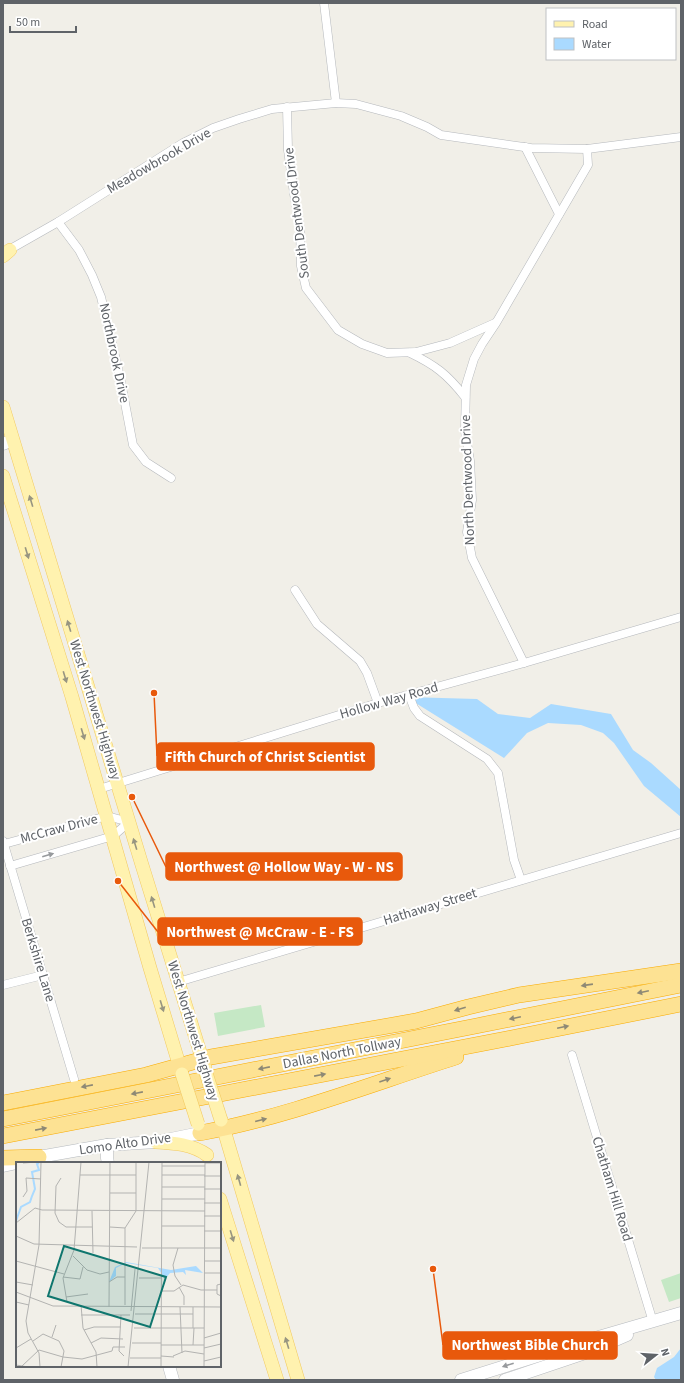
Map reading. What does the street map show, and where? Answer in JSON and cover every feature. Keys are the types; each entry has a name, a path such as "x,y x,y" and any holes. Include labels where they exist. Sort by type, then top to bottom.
{"highway":[{"path":"3,1103 146,1075 181,1070 416,1021 520,995 681,971"},
{"name":"Dallas North Tollway","path":"3,1119 681,985"},
{"name":"Dallas North Tollway","path":"3,1136 681,1004"},
{"path":"199,1128 285,1114 511,1038"},
{"path":"3,1158 39,1157"}],"main road":[{"name":"West Northwest Highway","path":"3,407 8,442 204,1064 298,1380"},
{"name":"West Northwest Highway","path":"3,476 99,789 208,1159"},
{"path":"156,1142 183,1144 201,1151 208,1159"},
{"path":"221,1202 277,1380"}],"street":[{"path":"324,3 336,103"},
{"name":"Meadowbrook Drive","path":"5,253 58,222 189,140 213,128 272,109 336,103 356,104 401,116 442,134 531,148 587,149 681,137"},
{"name":"South Dentwood Drive","path":"287,107 288,150 300,228 301,266 306,288 338,330 362,344 386,352 416,352 450,343 496,323"},
{"path":"525,147 559,214"},
{"name":"North Dentwood Drive","path":"524,663 472,558 467,532 472,500 470,461 465,431 466,385 474,359 482,344 496,323 588,165 587,149"},
{"name":"Northbrook Drive","path":"58,222 79,250 102,297 120,377 133,445 146,462 171,478"},
{"path":"409,352 443,372 466,396"},
{"path":"295,590 317,624 360,661 367,673 378,704"},
{"name":"Hollow Way Road","path":"99,789 378,704 681,617"},
{"path":"409,695 414,708 420,716 487,759 498,773 514,860 521,880"},
{"name":"McCraw Drive","path":"3,842 107,816 129,822"},
{"name":"McCraw Drive","path":"10,866 113,836 129,822"},
{"name":"Hathaway Street","path":"178,982 681,833"},
{"name":"Berkshire Lane","path":"3,842 74,1079"},
{"path":"3,985 43,975"},
{"name":"Chatham Hill Road","path":"572,1055 653,1322"},
{"name":"Lomo Alto Drive","path":"19,1162 107,1145 156,1142 199,1128"},
{"path":"107,1145 108,1162"},
{"name":"Lomo Alto Drive","path":"3,1166 16,1163"},
{"path":"461,1380 484,1377 561,1355 681,1313"},
{"path":"505,1380 561,1355"},
{"path":"169,1367 173,1380"}],"green space":[{"path":"261,1005 265,1027 218,1036 214,1013"},
{"path":"681,1273 681,1298 669,1302 661,1280"}],"water":[{"path":"406,697 477,699 498,714 530,718 551,704 611,714 633,750 651,763 681,790 681,817 644,786 614,743 603,733 581,725 548,723 527,733 504,758"},
{"path":"681,1348 681,1380 656,1380 654,1377 657,1368 674,1357"}],"place":[{"name":"Fifth Church of Christ Scientist","path":"154,693"},
{"name":"Northwest @ Hollow Way - W - NS","path":"132,797"},
{"name":"Northwest @ McCraw - E - FS","path":"118,881"},
{"name":"Northwest Bible Church","path":"433,1269"}]}
